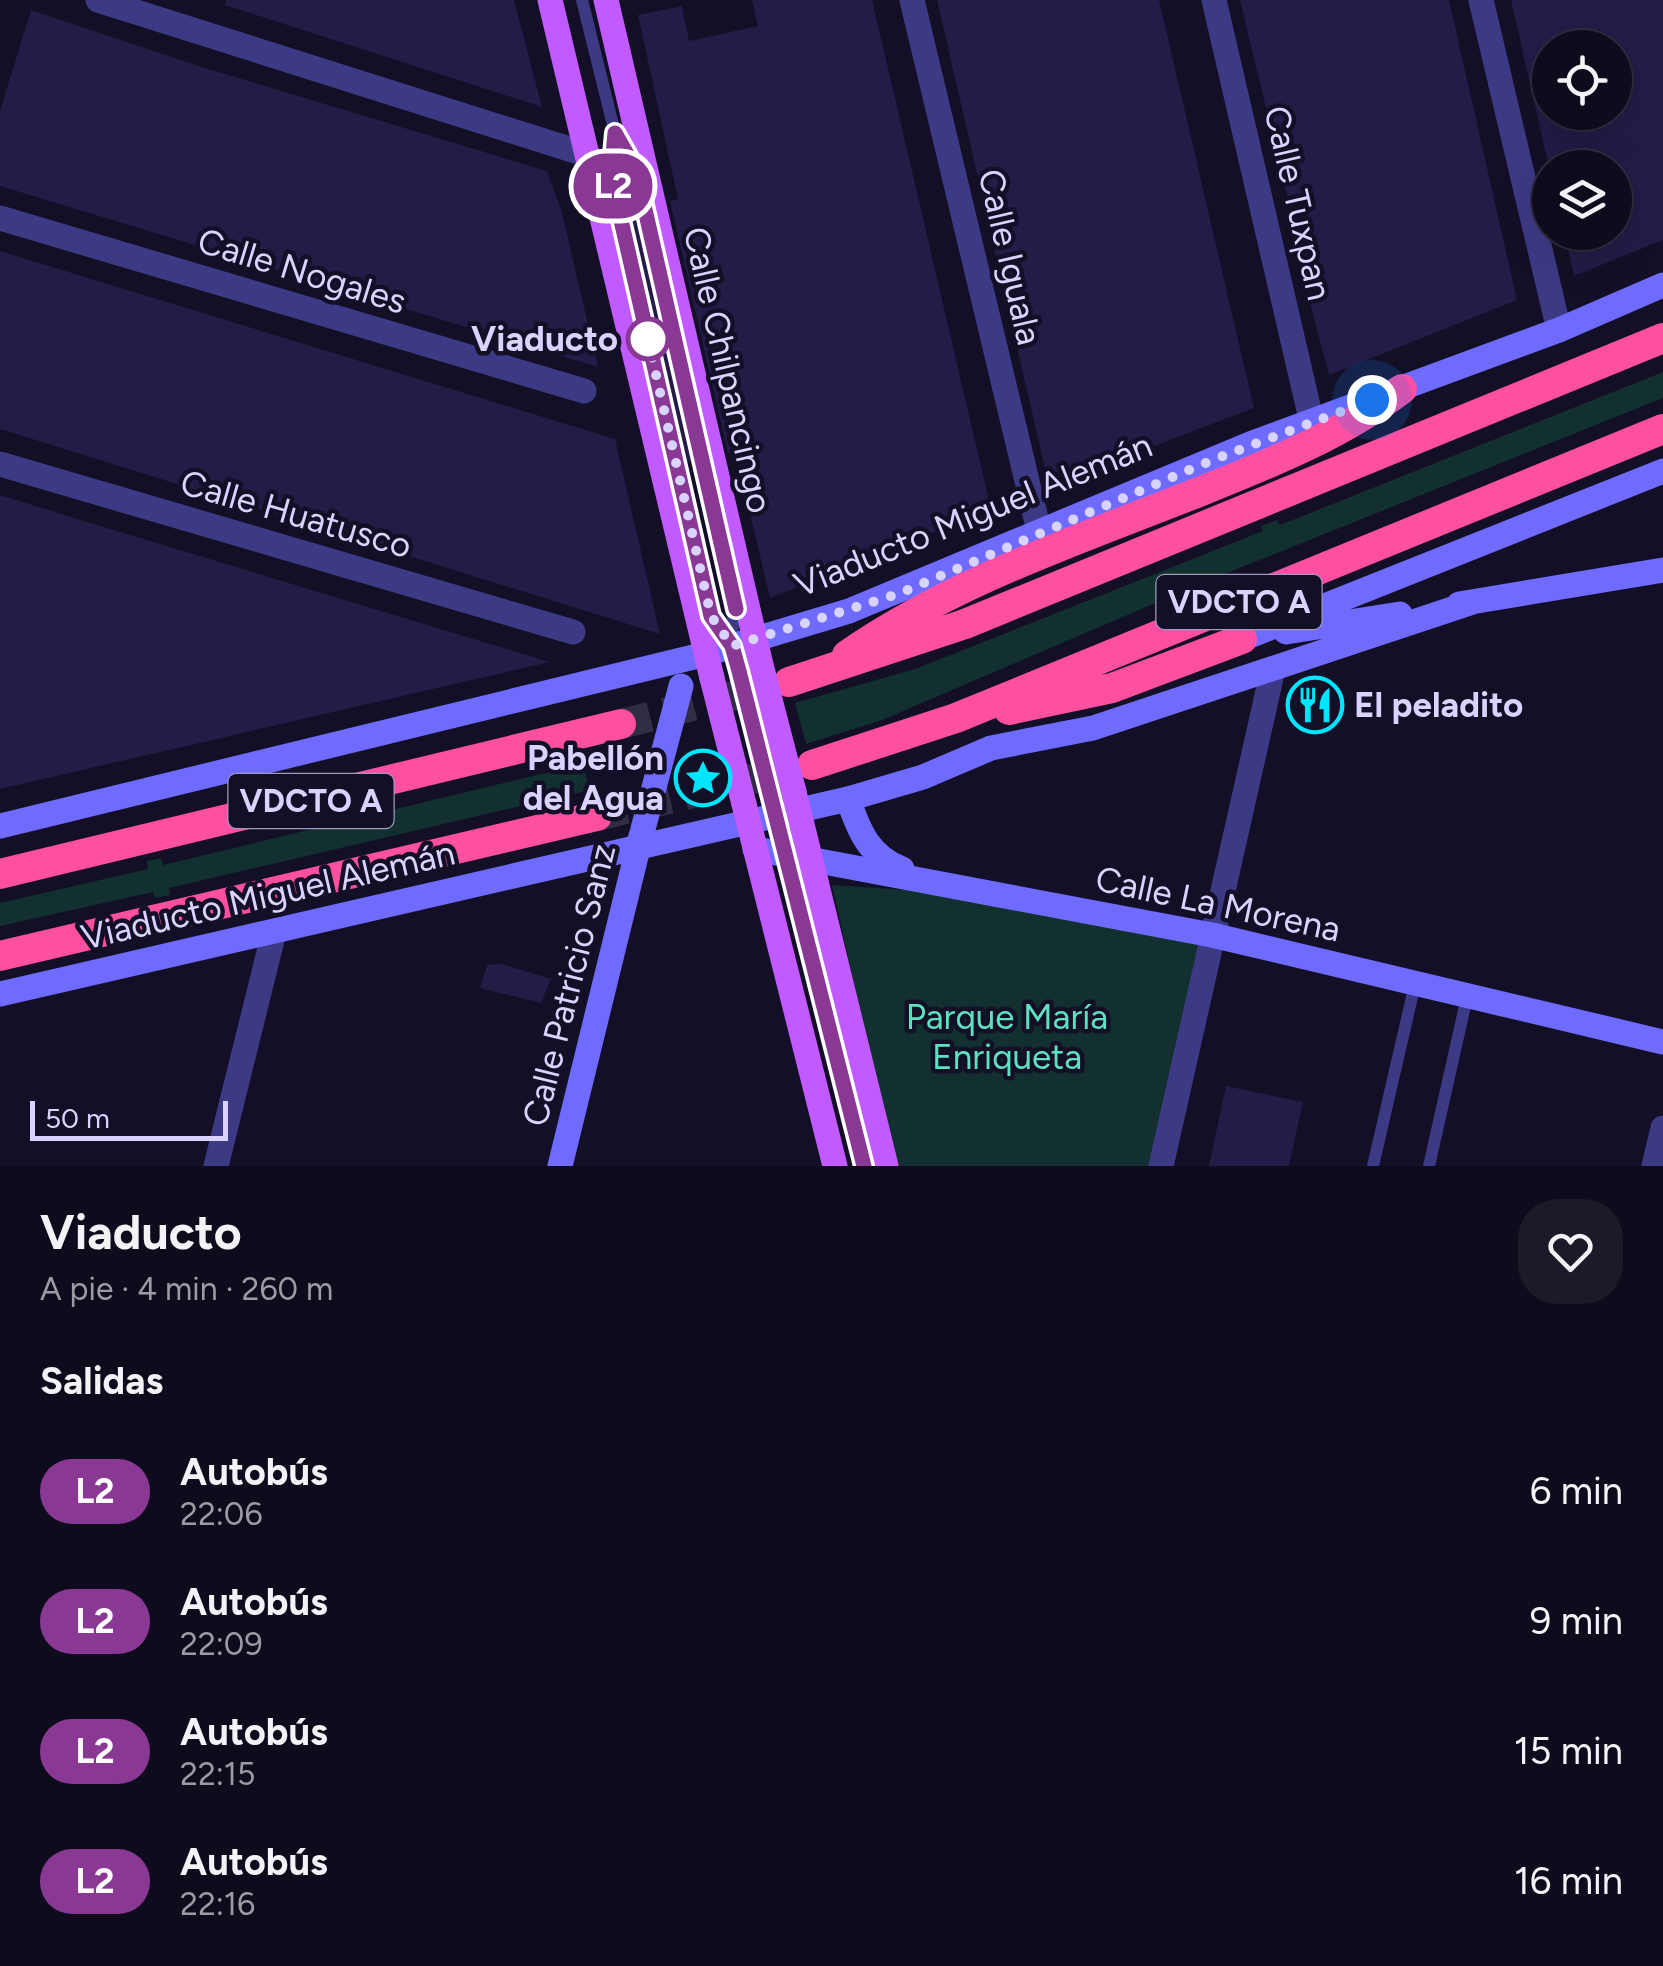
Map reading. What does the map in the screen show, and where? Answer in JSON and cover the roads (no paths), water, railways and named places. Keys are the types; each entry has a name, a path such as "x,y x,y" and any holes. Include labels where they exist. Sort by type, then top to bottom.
{"highway":[{"name":"VDCTO A","path":"790,682 964,624 1663,338"},
{"path":"820,674 892,624 980,578 1299,452 1352,424 1402,389"},
{"name":"VDCTO A","path":"812,765 956,718 1663,429"},
{"path":"956,718 1112,688 1242,638"},
{"name":"VDCTO A","path":"0,874 621,724"},
{"name":"Viaducto Miguel Alemán","path":"0,956 596,816"}],"main road":[{"path":"550,0 709,666 835,1166"},
{"name":"Calle Chilpancingo","path":"606,0 747,655 886,1166"},
{"name":"Viaducto Miguel Alemán","path":"0,826 747,655 1039,531 1559,330 1663,285"},
{"path":"1242,638 1663,471"},
{"path":"1242,638 1663,570"},
{"name":"Viaducto Miguel Alemán","path":"0,994 274,932 746,813 786,804 848,799 923,776 990,748 1094,728 1473,602"},
{"name":"Calle Patricio Sanz","path":"560,1166 681,686 709,666"},
{"path":"848,799 858,830 875,854 939,883"},
{"name":"Calle La Morena","path":"755,849 1212,934 1663,1042"}],"street":[{"path":"98,0 588,155"},
{"name":"Calle Iguala","path":"912,0 1039,531"},
{"name":"Calle Tuxpan","path":"1214,0 1312,423"},
{"path":"1481,0 1559,330"},
{"name":"Calle Nogales","path":"0,218 584,391"},
{"name":"Calle Huatusco","path":"0,464 572,632"},
{"path":"1161,1166 1273,669"},
{"path":"216,1166 274,932"},
{"path":"1654,1166 1663,1128"}],"lane":[{"path":"582,0 615,133 636,170 747,655"},
{"path":"615,133 611,176 711,616 747,655"},
{"path":"801,858 864,1166"},
{"path":"1373,1166 1415,984"},
{"path":"1429,1166 1467,997"}],"tunnel":[{"path":"621,724 777,685"},
{"path":"597,816 798,768"}],"place":[{"name":"Viaducto","path":"648,339"},
{"name":"El peladito","path":"1315,705"},
{"name":"Pabellón del Agua","path":"703,778"}],"park label":[{"name":"Parque María Enriqueta","path":"1007,1037"}]}
